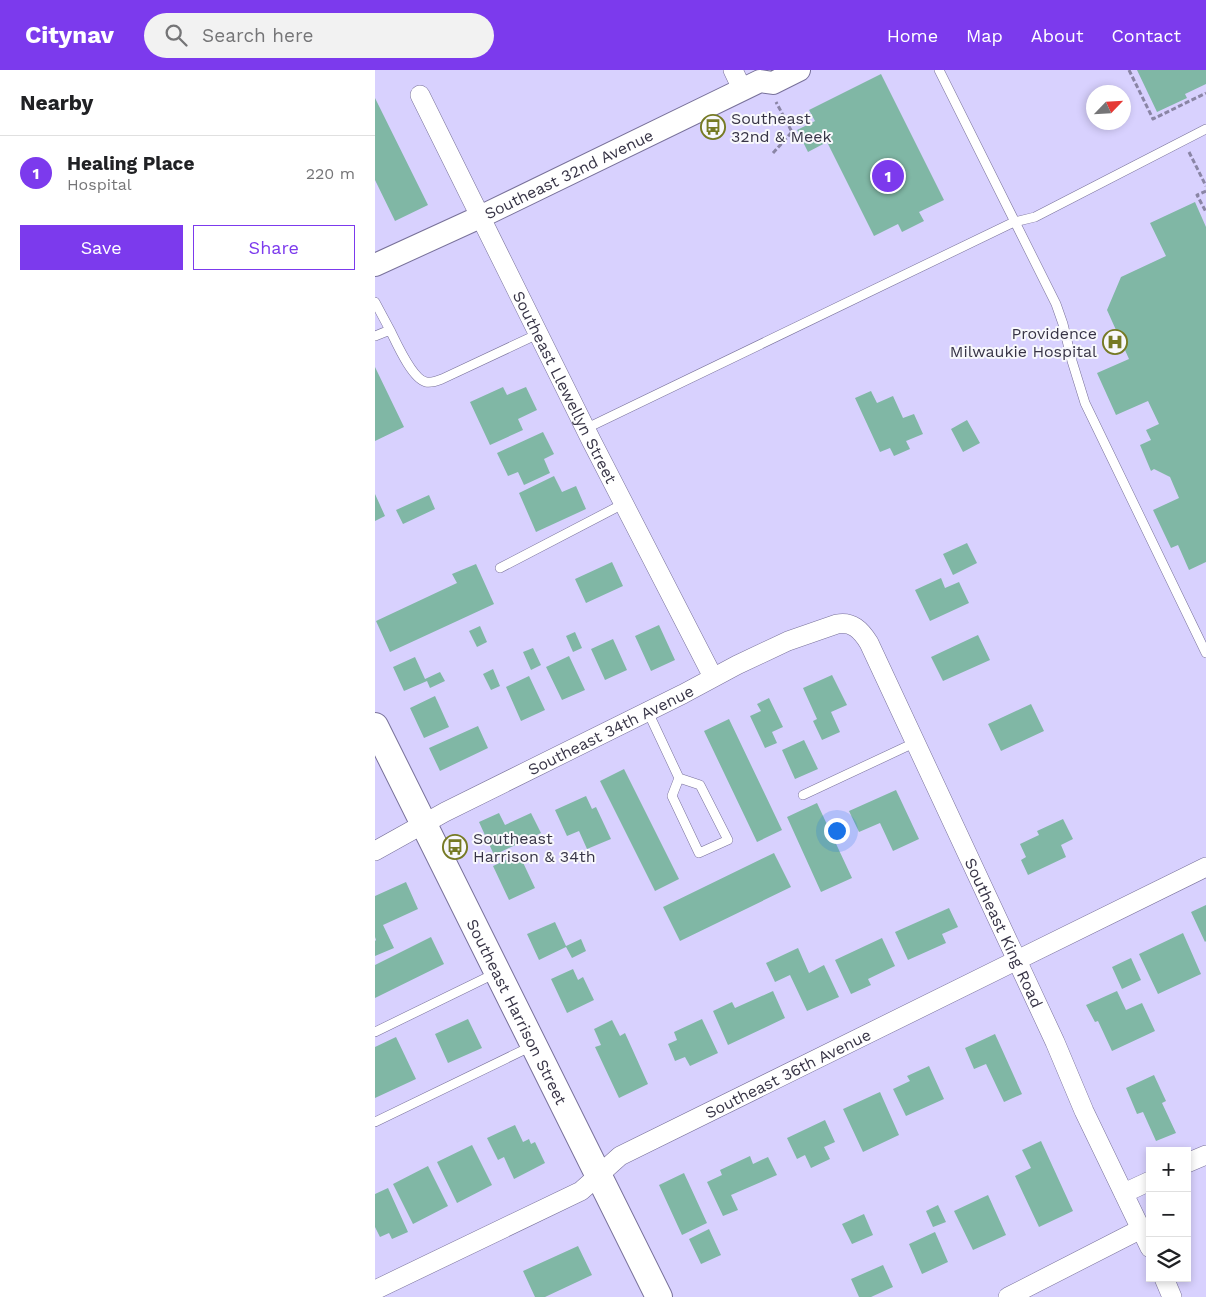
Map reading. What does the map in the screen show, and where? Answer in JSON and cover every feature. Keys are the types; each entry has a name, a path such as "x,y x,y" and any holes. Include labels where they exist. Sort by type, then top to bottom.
{"main road":[{"name":"Southeast Harrison Street","path":"375,726 659,1297"}],"street":[{"name":"Southeast 32nd Avenue","path":"375,265 480,217 750,77 773,83 799,70"},
{"name":"Southeast Llewellyn Street","path":"420,95 585,429 713,677"},
{"name":"Southeast 34th Avenue","path":"375,851 445,812 788,641 837,624 850,624"},
{"name":"Southeast King Road","path":"850,624 863,634 869,643 1055,1042 1084,1111 1146,1240"},
{"name":"Southeast 36th Avenue","path":"375,1290 581,1191 620,1156 1206,867"},
{"path":"1191,1162 1206,1155"},
{"path":"1124,1193 1146,1183"},
{"path":"1008,1297 1141,1229"},
{"path":"1166,1282 1172,1297"}],"lane":[{"path":"939,70 1056,304 1085,403 1206,653"},
{"path":"585,429 1014,222 1035,217 1206,129"},
{"path":"375,302 414,373 424,382 430,383 442,379 538,334"},
{"path":"375,336 389,330"},
{"path":"500,568 623,504"},
{"path":"648,712 679,778 700,785 728,840 699,853 672,796 679,778"},
{"path":"803,794 914,742"},
{"path":"375,1032 498,972"},
{"path":"375,1122 534,1045"}],"path":[{"path":"1129,70 1153,119 1206,93"},
{"path":"773,153 792,132 776,102"},
{"path":"1197,167 1206,186"},
{"path":"1206,191 1197,195 1206,212"}],"building":[{"path":"1137,70 1206,70 1206,84 1185,94 1187,98 1157,112"},
{"path":"881,74 944,200 919,212 924,221 902,232 898,224 874,236 827,142 808,152 797,130 815,121 809,110"},
{"path":"375,98 428,205 395,221 375,180"},
{"path":"1195,202 1206,227 1206,562 1189,570 1178,545 1171,548 1153,510 1179,498 1170,477 1154,469 1151,471 1140,445 1151,440 1146,430 1159,424 1148,401 1116,415 1097,373 1129,359 1107,310 1121,277 1166,256 1150,223"},
{"path":"375,367 404,427 375,441"},
{"path":"503,387 507,395 526,387 537,410 518,419 523,430 490,445 470,402"},
{"path":"871,391 877,403 893,396 903,418 914,414 923,434 906,441 910,449 894,456 890,448 880,452 855,398"},
{"path":"967,420 980,443 963,452 951,429"},
{"path":"543,432 554,454 544,459 550,473 524,485 518,472 508,476 497,453"},
{"path":"554,476 562,492 576,486 586,509 536,532 519,493"},
{"path":"375,494 385,516 375,521"},
{"path":"429,495 435,509 403,524 396,510"},
{"path":"967,543 977,563 953,575 943,554"},
{"path":"612,562 623,586 586,603 575,579"},
{"path":"476,564 494,604 390,652 376,621 457,583 452,574"},
{"path":"941,578 945,588 959,582 969,603 930,621 915,590"},
{"path":"659,625 675,660 651,671 635,636"},
{"path":"480,626 487,642 477,647 469,631"},
{"path":"575,632 582,648 573,652 566,636"},
{"path":"978,635 990,660 943,681 931,657"},
{"path":"613,639 627,670 605,680 591,649"},
{"path":"533,648 541,665 531,670 523,652"},
{"path":"569,656 585,690 562,700 546,667"},
{"path":"415,657 425,679 440,672 445,681 430,688 427,681 404,691 393,667"},
{"path":"493,669 500,686 491,690 483,674"},
{"path":"832,675 847,705 831,712 840,732 822,740 813,721 817,719 803,688"},
{"path":"529,676 545,710 521,721 506,687"},
{"path":"435,696 449,727 424,738 410,708"},
{"path":"769,698 783,727 772,732 777,743 765,748 750,716 761,711 757,704"},
{"path":"1031,704 1044,731 1001,751 988,724"},
{"path":"729,719 782,830 757,842 704,731"},
{"path":"478,726 488,748 440,771 429,748"},
{"path":"804,740 818,769 795,779 782,750"},
{"path":"624,769 679,879 655,891 600,781"},
{"path":"896,790 919,839 893,851 880,823 859,832 849,811"},
{"path":"586,796 592,809 596,807 611,839 587,849 579,831 567,836 555,810"},
{"path":"817,803 852,878 821,892 787,817"},
{"path":"499,813 505,825 531,813 541,833 494,855 479,822"},
{"path":"1063,819 1073,839 1061,845 1066,857 1028,875 1021,860 1026,857 1020,844 1039,835 1037,831"},
{"path":"774,853 791,887 680,941 663,907"},
{"path":"519,854 535,888 509,900 493,866"},
{"path":"406,882 418,909 383,925 394,948 375,956 375,896"},
{"path":"1206,905 1206,941 1205,942 1191,912"},
{"path":"949,908 958,927 942,934 946,943 908,960 895,932"},
{"path":"555,922 566,946 581,939 586,951 572,958 566,947 539,960 527,934"},
{"path":"1183,933 1201,974 1158,994 1139,954"},
{"path":"431,937 444,964 375,998 375,965"},
{"path":"882,938 895,966 868,979 871,985 851,994 835,960"},
{"path":"798,948 809,973 824,965 839,997 807,1011 790,975 775,982 766,963"},
{"path":"1131,958 1141,980 1122,989 1112,967"},
{"path":"573,969 578,980 583,977 594,1000 567,1013 551,979"},
{"path":"773,991 785,1018 728,1045 713,1011 732,1002 735,1008"},
{"path":"1117,991 1126,1010 1142,1003 1155,1031 1112,1051 1098,1021 1095,1022 1086,1005"},
{"path":"468,1019 482,1048 448,1063 435,1034"},
{"path":"702,1019 718,1053 690,1066 685,1057 675,1061 668,1044 677,1040 674,1032"},
{"path":"612,1020 620,1036 625,1033 648,1084 619,1098 595,1047 601,1045 594,1029"},
{"path":"995,1034 1022,1094 1004,1102 986,1064 974,1069 965,1048"},
{"path":"396,1037 416,1079 375,1098 375,1047"},
{"path":"929,1066 944,1099 906,1116 893,1089 910,1081 907,1076"},
{"path":"1154,1075 1166,1101 1162,1103 1176,1133 1156,1141 1143,1112 1137,1114 1126,1088"},
{"path":"880,1092 899,1135 863,1152 843,1109"},
{"path":"825,1120 835,1142 824,1147 830,1159 811,1168 805,1155 797,1159 787,1138"},
{"path":"515,1125 523,1142 529,1139 531,1144 535,1142 545,1163 514,1179 504,1157 498,1160 487,1138"},
{"path":"1041,1141 1073,1211 1039,1227 1015,1176 1031,1168 1022,1150"},
{"path":"472,1145 492,1185 457,1203 437,1162"},
{"path":"750,1156 753,1164 768,1157 777,1175 731,1195 738,1210 723,1216 707,1182 722,1175 720,1170"},
{"path":"428,1166 448,1206 413,1224 393,1184"},
{"path":"684,1173 707,1223 682,1235 659,1185"},
{"path":"388,1188 408,1232 392,1239 389,1233 380,1237 375,1227 375,1194"},
{"path":"988,1195 1006,1235 973,1250 954,1211"},
{"path":"938,1205 946,1222 933,1227 926,1211"},
{"path":"864,1214 873,1235 852,1244 842,1224"},
{"path":"709,1229 721,1255 701,1264 689,1239"},
{"path":"935,1232 948,1262 922,1274 909,1244"},
{"path":"578,1246 592,1275 545,1297 535,1297 523,1271"},
{"path":"883,1265 893,1287 871,1297 859,1297 851,1279"}],"place":[{"name":"Southeast 32nd & Meek","path":"713,127"},
{"name":"Healing Place","path":"888,176"},
{"name":"Providence Milwaukie Hospital","path":"1115,342"},
{"name":"Southeast Harrison & 34th","path":"455,847"}]}
